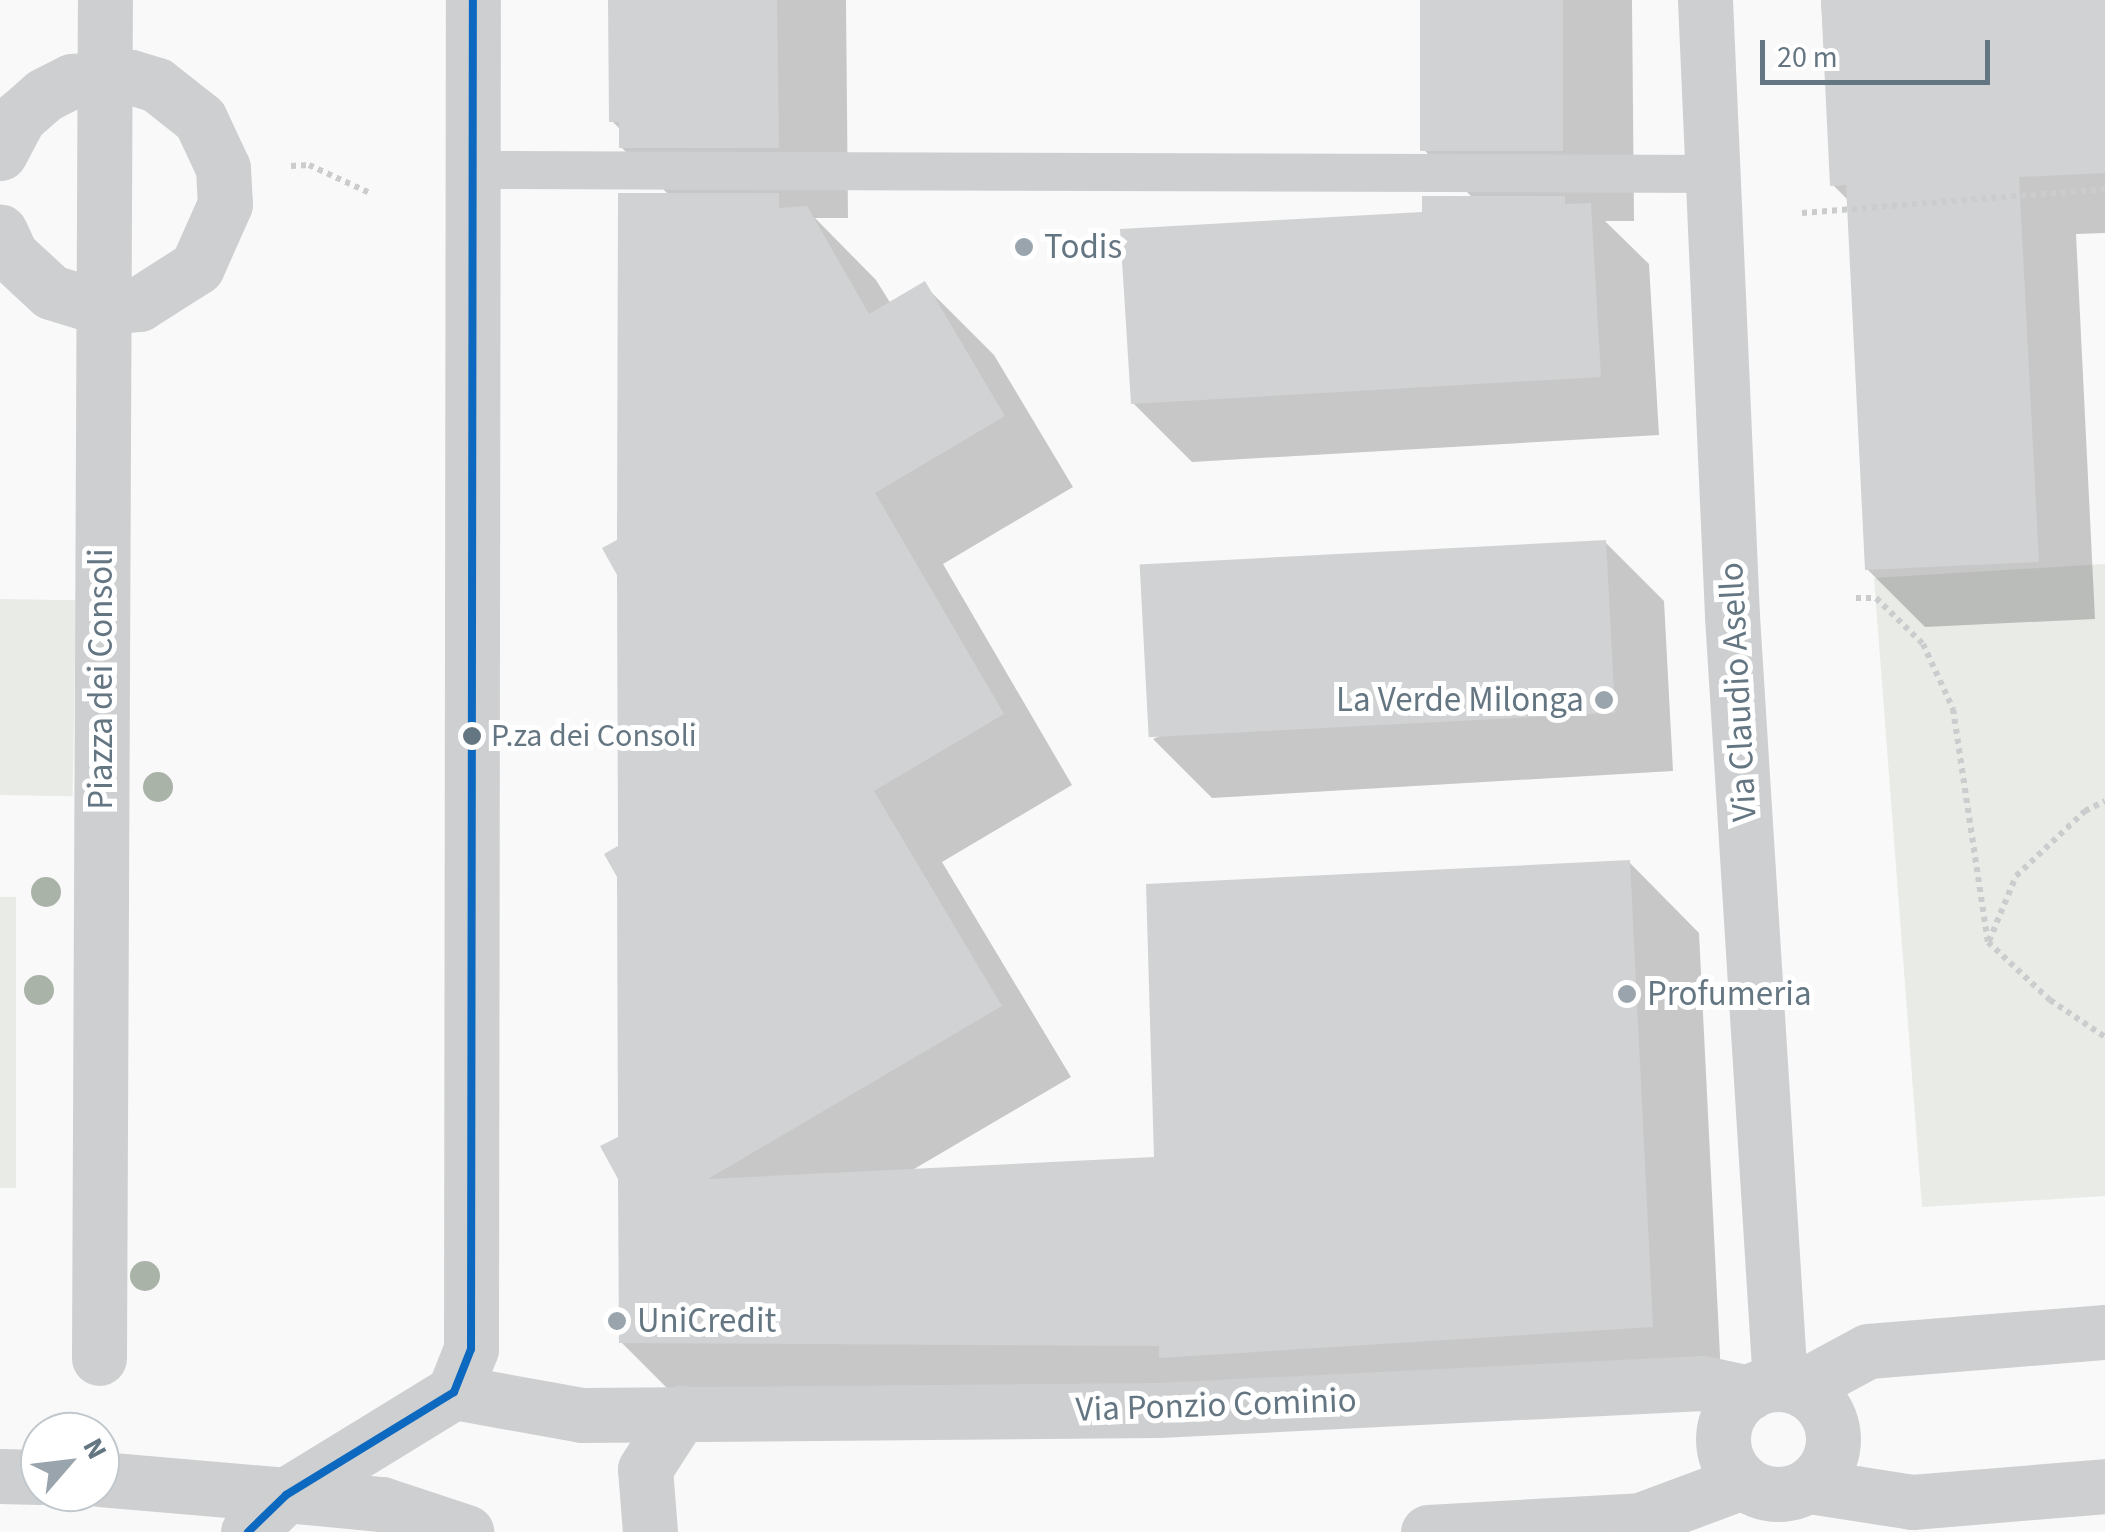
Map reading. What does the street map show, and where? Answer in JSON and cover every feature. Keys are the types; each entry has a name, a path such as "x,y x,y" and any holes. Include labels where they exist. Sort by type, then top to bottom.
{"street":[{"name":"Piazza dei Consoli","path":"99,1358 105,0"},
{"path":"267,1514 454,1392 471,1349 473,0"},
{"name":"Via Claudio Asello","path":"1705,0 1732,616 1777,1387"},
{"path":"0,152 19,117 44,95 104,76 158,85 200,119 223,168 224,204 215,238 184,278 139,304 103,308 51,292 11,255 0,232"},
{"path":"1780,1499 1725,1450 1724,1427 1777,1387 1868,1352 2105,1332"},
{"name":"Via Ponzio Cominio","path":"454,1392 582,1415 1159,1410 1702,1383 1777,1387"},
{"path":"1777,1387 1818,1400 1833,1436 1829,1464 1780,1499"},
{"path":"650,1532 645,1469 681,1413"},
{"path":"120,1483 267,1514 382,1504 466,1532"},
{"path":"1428,1532 1640,1520 1780,1499 1912,1502 2105,1486"}],"lane":[{"path":"474,170 1715,174"}],"path":[{"path":"1802,213 2105,189"},
{"path":"1856,598 1876,598 1923,644 1953,709 1988,942 2050,1000 2105,1038"},
{"path":"1988,942 2016,876 2085,811 2105,802"}],"shaded area":[{"path":"2105,564 2105,1196 1922,1207 1874,578"},
{"path":"0,599 76,600 73,796 0,795"},
{"path":"0,897 16,897 16,1188 0,1188"}],"building":[{"path":"608,0 777,0 779,148 619,148 619,122 609,122"},
{"path":"1420,0 1563,0 1563,151 1420,151"},
{"path":"1821,0 2105,0 2105,173 2019,177 2039,562 1865,570 1846,185 1830,186"},
{"path":"618,193 779,193 779,208 807,206 869,314 925,281 1005,416 875,493 1004,714 874,791 1002,1006 708,1179 1154,1157 1146,884 1630,860 1653,1327 1159,1358 1159,1346 619,1343 618,1179 600,1146 618,1137 617,877 604,854 618,846 617,575 602,548 617,540"},
{"path":"1422,196 1565,196 1565,204 1591,203 1601,377 1131,404 1120,229 1422,212"},
{"path":"1606,540 1615,713 1149,737 1140,564"}],"transit line":[{"path":"248,1532 286,1495 454,1392 471,1349 473,0"}],"place":[{"name":"Todis","path":"1024,247"},
{"name":"La Verde Milonga","path":"1604,700"},
{"name":"P.za dei Consoli","path":"472,736"},
{"name":"Profumeria","path":"1627,994"},
{"name":"UniCredit","path":"617,1321"}]}
